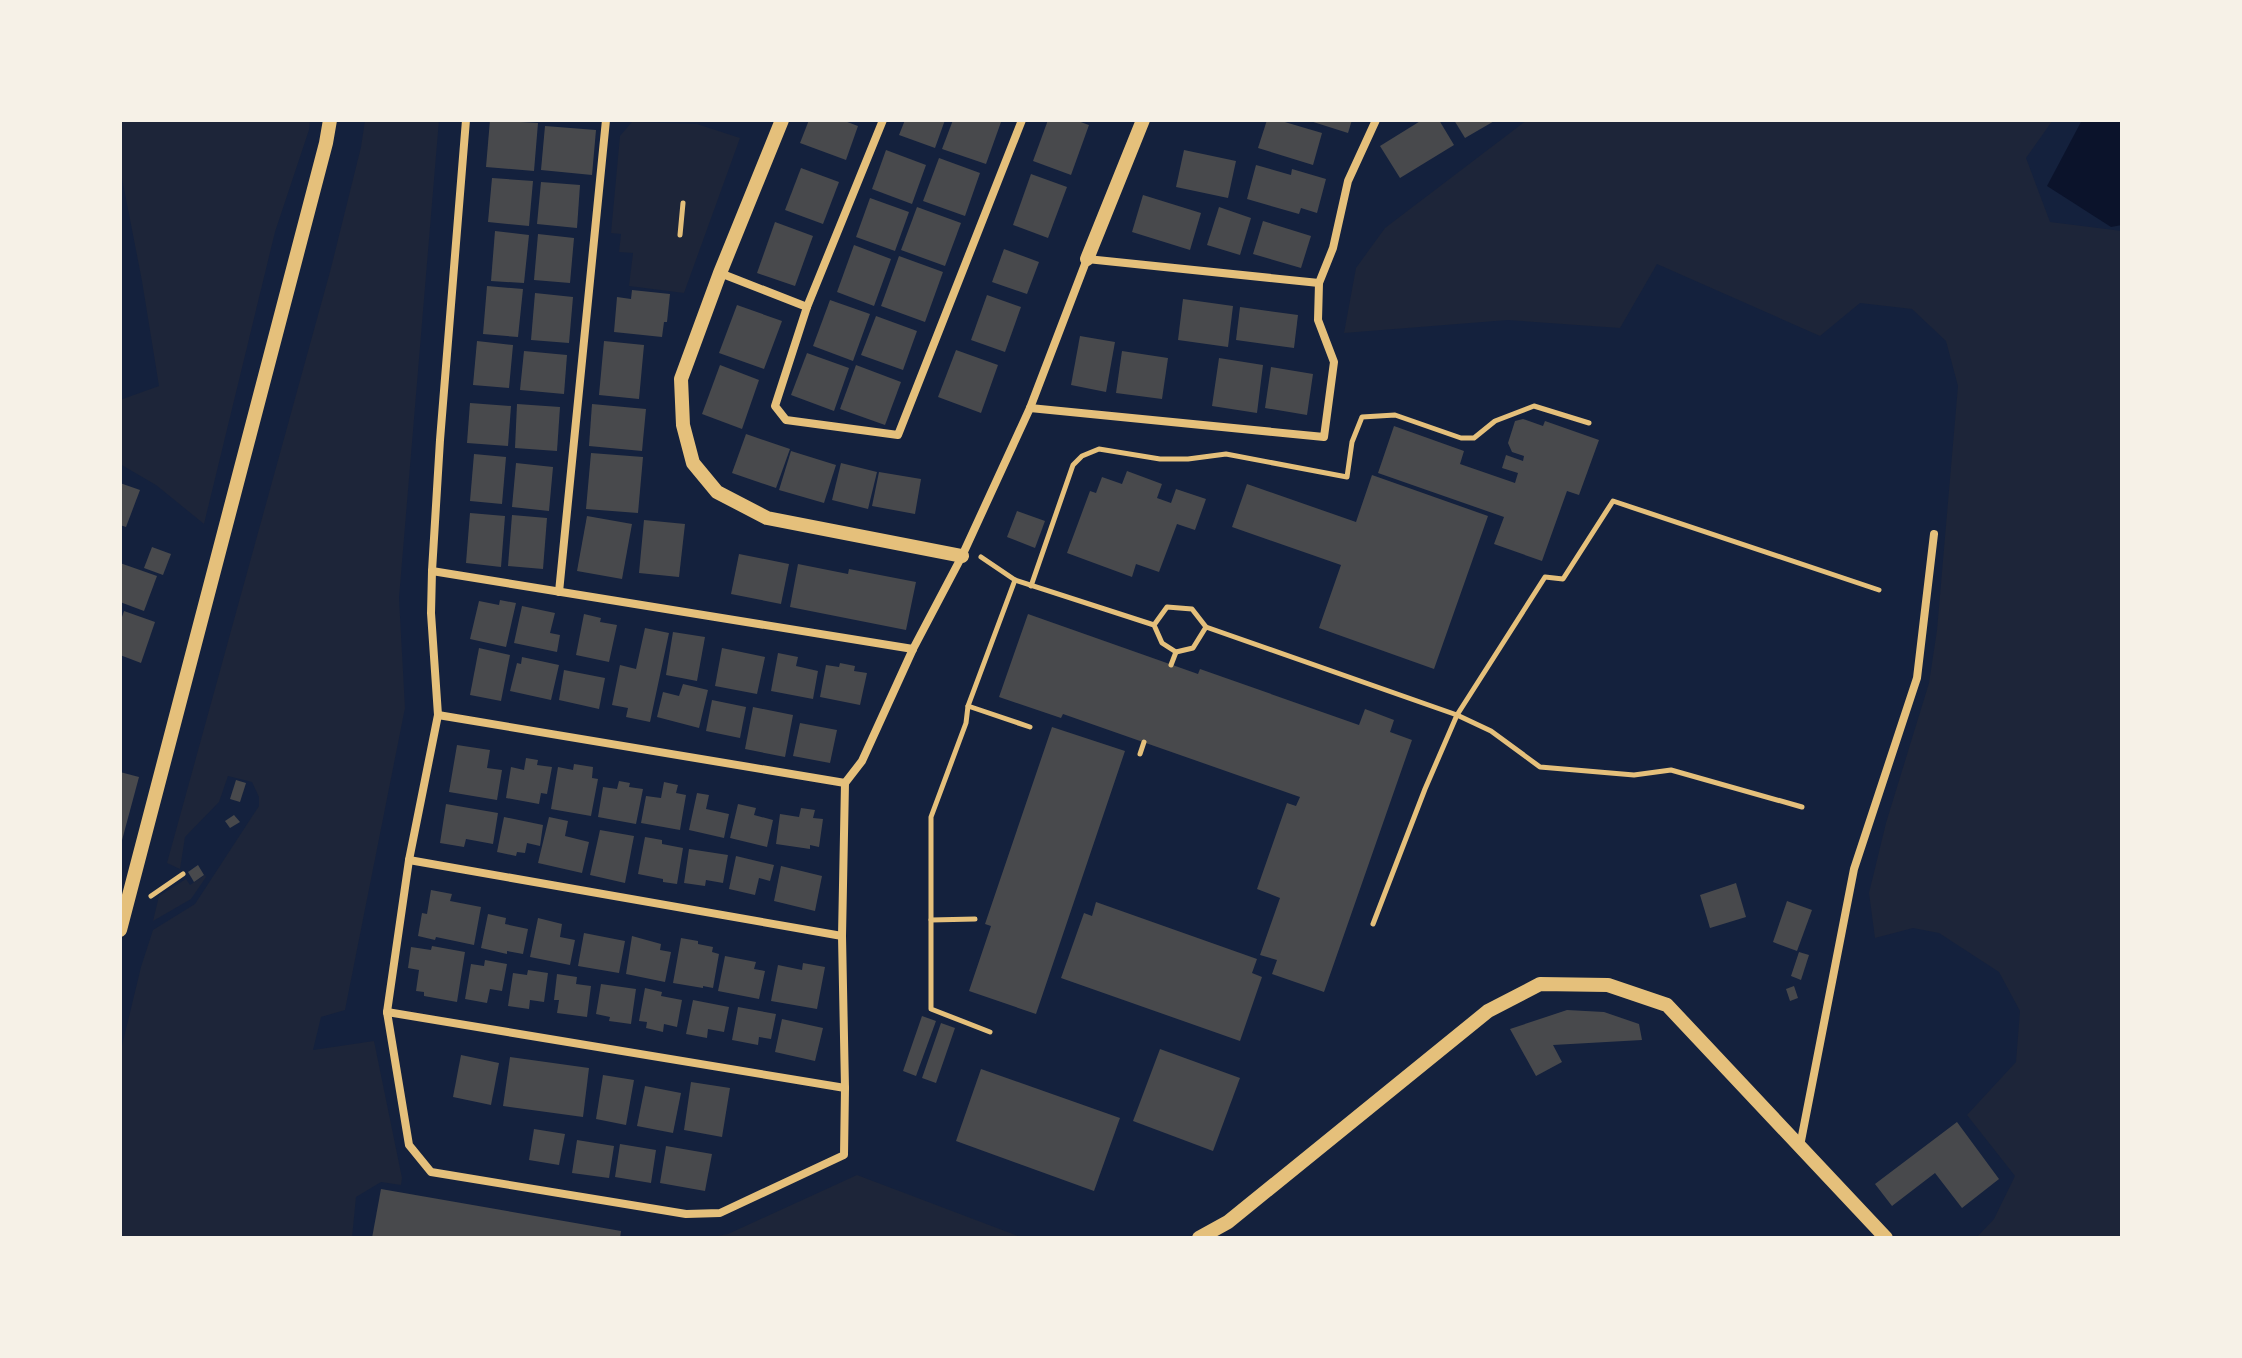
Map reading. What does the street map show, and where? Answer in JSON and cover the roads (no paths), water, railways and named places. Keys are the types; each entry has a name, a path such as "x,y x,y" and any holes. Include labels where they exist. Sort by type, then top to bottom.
{"street":[{"path":"120,930 330,120"},
{"path":"466,120 432,571 431,613 438,715 409,860 387,1012 409,1145 431,1172 686,1214 720,1213 844,1155 842,936 845,783 862,761 1030,408 1143,120"},
{"path":"559,592 606,120"},
{"path":"782,120 681,379 683,425 693,463 717,492 767,518 962,556"},
{"path":"883,120 807,307 775,406 786,420 898,435 1022,120"},
{"path":"1030,408 1324,437 1334,362 1318,320 1319,283 1333,248 1348,181 1376,120"},
{"path":"1087,259 1319,283"},
{"path":"720,273 807,307"},
{"path":"1800,1146 1854,869 1917,678 1934,534"},
{"path":"432,571 913,649"},
{"path":"438,715 845,783"},
{"path":"409,860 842,936"},
{"path":"1199,1238 1228,1222 1488,1011 1540,984 1608,985 1667,1005 1886,1238"},
{"path":"387,1012 845,1088"}]}
